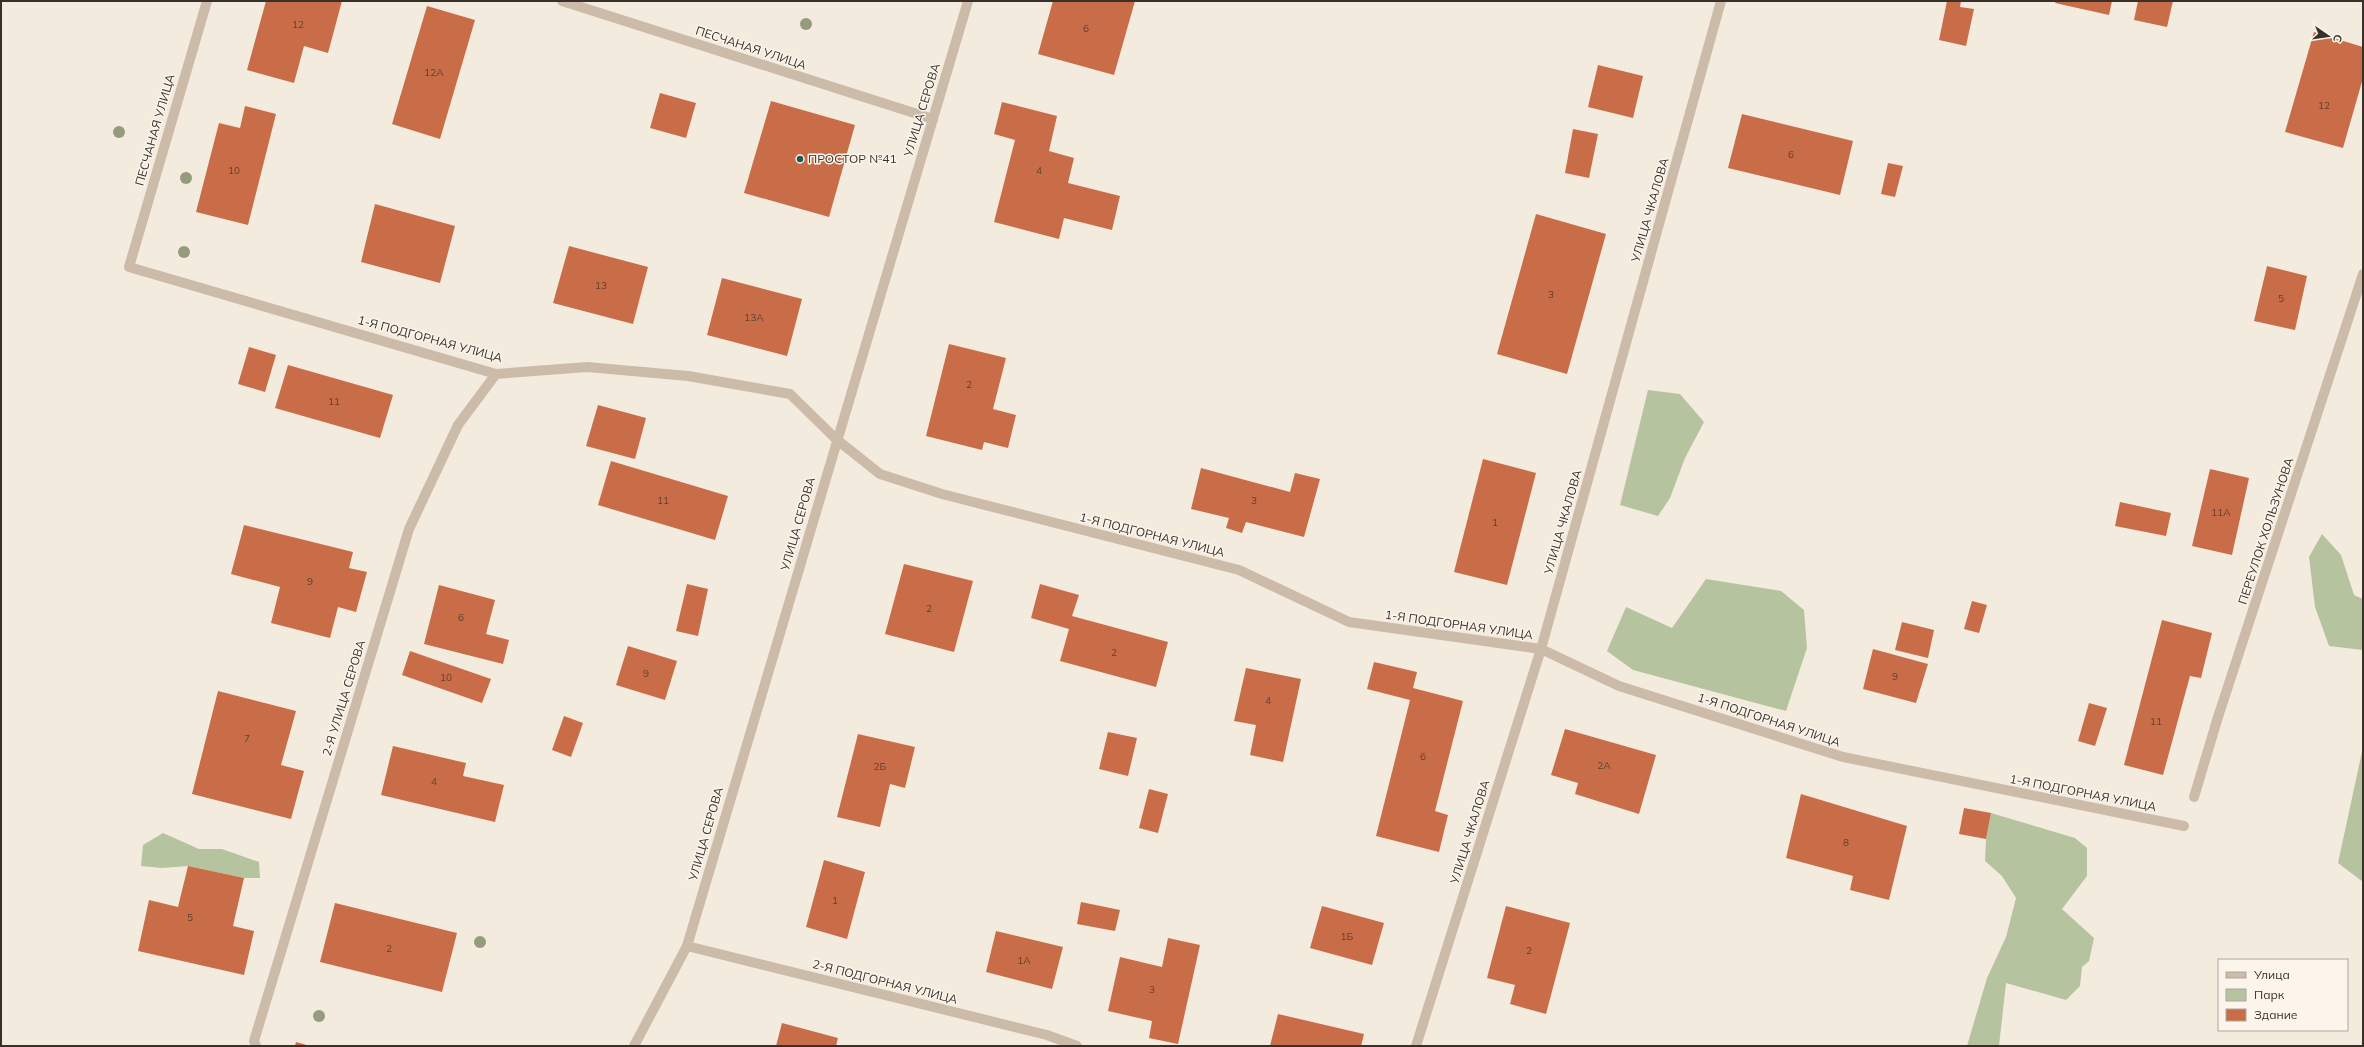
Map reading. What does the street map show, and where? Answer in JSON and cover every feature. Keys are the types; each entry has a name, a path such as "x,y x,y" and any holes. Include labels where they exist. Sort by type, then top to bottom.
{"street":[{"name":"ПЕСЧАНАЯ УЛИЦА","path":"129,267 207,1"},
{"name":"ПЕСЧАНАЯ УЛИЦА","path":"562,1 933,119"},
{"name":"УЛИЦА СЕРОВА","path":"634,1046 687,946 836,439 968,1"},
{"name":"УЛИЦА ЧКАЛОВА","path":"1416,1046 1541,649 1721,1"},
{"name":"1-Я ПОДГОРНАЯ УЛИЦА","path":"129,267 496,374 587,367 688,376 790,394 836,439 880,474 942,494 1239,570 1348,622 1541,649 1619,686 1843,757 2184,826"},
{"name":"ПЕРЕУЛОК ХОЛЬЗУНОВА","path":"2194,797 2218,717 2363,274"},
{"name":"2-Я УЛИЦА СЕРОВА","path":"256,1046 254,1041 256,1033 410,529 458,425 496,374"},
{"name":"2-Я ПОДГОРНАЯ УЛИЦА","path":"687,946 1047,1036 1077,1046"}],"green space":[{"path":"1648,390 1680,394 1704,422 1685,458 1670,498 1658,516 1620,505"},
{"path":"2322,534 2341,555 2354,595 2363,599 2363,650 2329,646 2315,607 2309,557"},
{"path":"1706,579 1781,591 1804,610 1807,648 1786,711 1633,670 1607,651 1626,607 1672,628"},
{"path":"2363,747 2363,882 2338,863"},
{"path":"1991,813 2075,838 2087,848 2087,876 2062,909 2094,938 2089,961 2082,967 2080,986 2066,1000 2006,983 1999,1046 1967,1046 1987,978 2006,937 2016,898 2002,876 1985,861 1986,839"},
{"path":"163,833 199,849 222,849 259,862 260,878 244,878 188,866 162,868 141,866 143,845"}],"building":[{"path":"266,1 342,1 328,53 304,46 294,83 247,70"},
{"path":"1053,1 1135,1 1114,75 1038,54"},
{"path":"1947,1 1961,1 1960,7 1974,9 1966,46 1939,40"},
{"path":"2056,1 2112,1 2109,15 2055,3"},
{"path":"2138,1 2173,1 2167,27 2134,20"},
{"path":"427,6 475,20 440,139 392,124"},
{"path":"2314,32 2363,47 2363,78 2343,148 2285,132"},
{"path":"1598,65 1643,76 1633,118 1588,107"},
{"path":"660,93 696,103 686,138 650,128"},
{"name":"ПРОСТОР №41","path":"771,101 855,125 829,217 744,193"},
{"path":"1002,102 1057,116 1049,151 1074,158 1068,183 1120,196 1112,230 1064,218 1059,239 994,222 1015,140 994,134"},
{"path":"245,106 276,114 248,225 196,212 219,123 240,128"},
{"path":"1742,114 1853,141 1840,195 1728,168"},
{"path":"1573,129 1598,134 1589,178 1565,173"},
{"path":"1888,163 1903,166 1895,197 1881,194"},
{"path":"375,204 455,226 440,283 361,262"},
{"path":"1536,214 1606,234 1567,374 1497,354"},
{"path":"569,246 648,267 633,324 553,303"},
{"path":"2267,266 2307,276 2295,330 2254,321"},
{"path":"722,278 802,299 787,356 707,335"},
{"path":"949,344 1006,358 993,409 1016,415 1008,448 984,442 982,450 926,436"},
{"path":"249,347 276,355 265,392 238,384"},
{"path":"288,365 393,395 380,438 275,408"},
{"path":"598,405 646,418 635,459 586,446"},
{"path":"1483,459 1536,473 1507,585 1454,572"},
{"path":"611,461 728,496 715,540 598,505"},
{"path":"1201,468 1290,492 1295,473 1320,479 1304,537 1246,522 1242,533 1226,528 1229,518 1191,509"},
{"path":"2210,469 2249,478 2232,555 2192,546"},
{"path":"2120,502 2171,513 2166,536 2115,526"},
{"path":"244,525 353,552 349,568 367,572 356,612 338,607 330,638 271,623 280,587 231,574"},
{"path":"904,564 973,581 954,652 885,634"},
{"path":"687,584 708,589 698,636 676,631"},
{"path":"1040,584 1079,595 1072,616 1168,642 1156,687 1060,661 1069,629 1031,618"},
{"path":"439,585 495,600 486,634 509,640 503,664 424,644"},
{"path":"1972,601 1987,605 1979,633 1964,629"},
{"path":"2162,620 2212,633 2201,678 2190,676 2163,775 2124,765"},
{"path":"1902,622 1934,630 1928,658 1895,650"},
{"path":"628,646 677,661 665,700 616,685"},
{"path":"1873,649 1928,664 1916,703 1863,689"},
{"path":"410,651 491,679 482,703 402,675"},
{"path":"1374,662 1417,672 1413,688 1463,701 1435,811 1448,815 1439,852 1376,836 1410,700 1367,689"},
{"path":"1246,668 1301,679 1283,762 1250,755 1256,725 1234,721"},
{"path":"218,691 296,711 281,765 304,771 291,819 192,794"},
{"path":"2089,703 2107,708 2095,746 2078,741"},
{"path":"564,716 583,723 571,757 552,750"},
{"path":"1565,729 1656,755 1639,814 1575,794 1578,783 1551,775"},
{"path":"1108,732 1137,738 1128,776 1099,769"},
{"path":"858,734 915,747 905,788 890,784 880,827 837,817"},
{"path":"393,746 466,763 463,776 504,785 495,822 381,795"},
{"path":"1149,789 1168,794 1158,833 1139,828"},
{"path":"1801,794 1907,826 1889,900 1850,890 1853,876 1786,858"},
{"path":"1964,808 1991,813 1986,839 1959,834"},
{"path":"824,860 865,872 847,939 806,927"},
{"path":"188,866 244,878 233,926 254,931 244,975 138,951 149,900 178,907"},
{"path":"1081,902 1120,910 1115,931 1077,924"},
{"path":"335,903 457,933 442,992 320,962"},
{"path":"1322,906 1384,923 1372,965 1310,948"},
{"path":"1506,906 1570,923 1546,1014 1510,1004 1515,985 1487,978"},
{"path":"996,931 1063,947 1052,989 986,972"},
{"path":"1168,938 1200,945 1178,1044 1149,1038 1152,1021 1108,1011 1120,957 1162,967"},
{"path":"1278,1014 1364,1034 1361,1046 1270,1046"},
{"path":"782,1023 838,1038 836,1046 776,1046"},
{"path":"296,1042 310,1046 295,1046"}],"place":[{"name":"ПРОСТОР №41","path":"800,159"}]}
